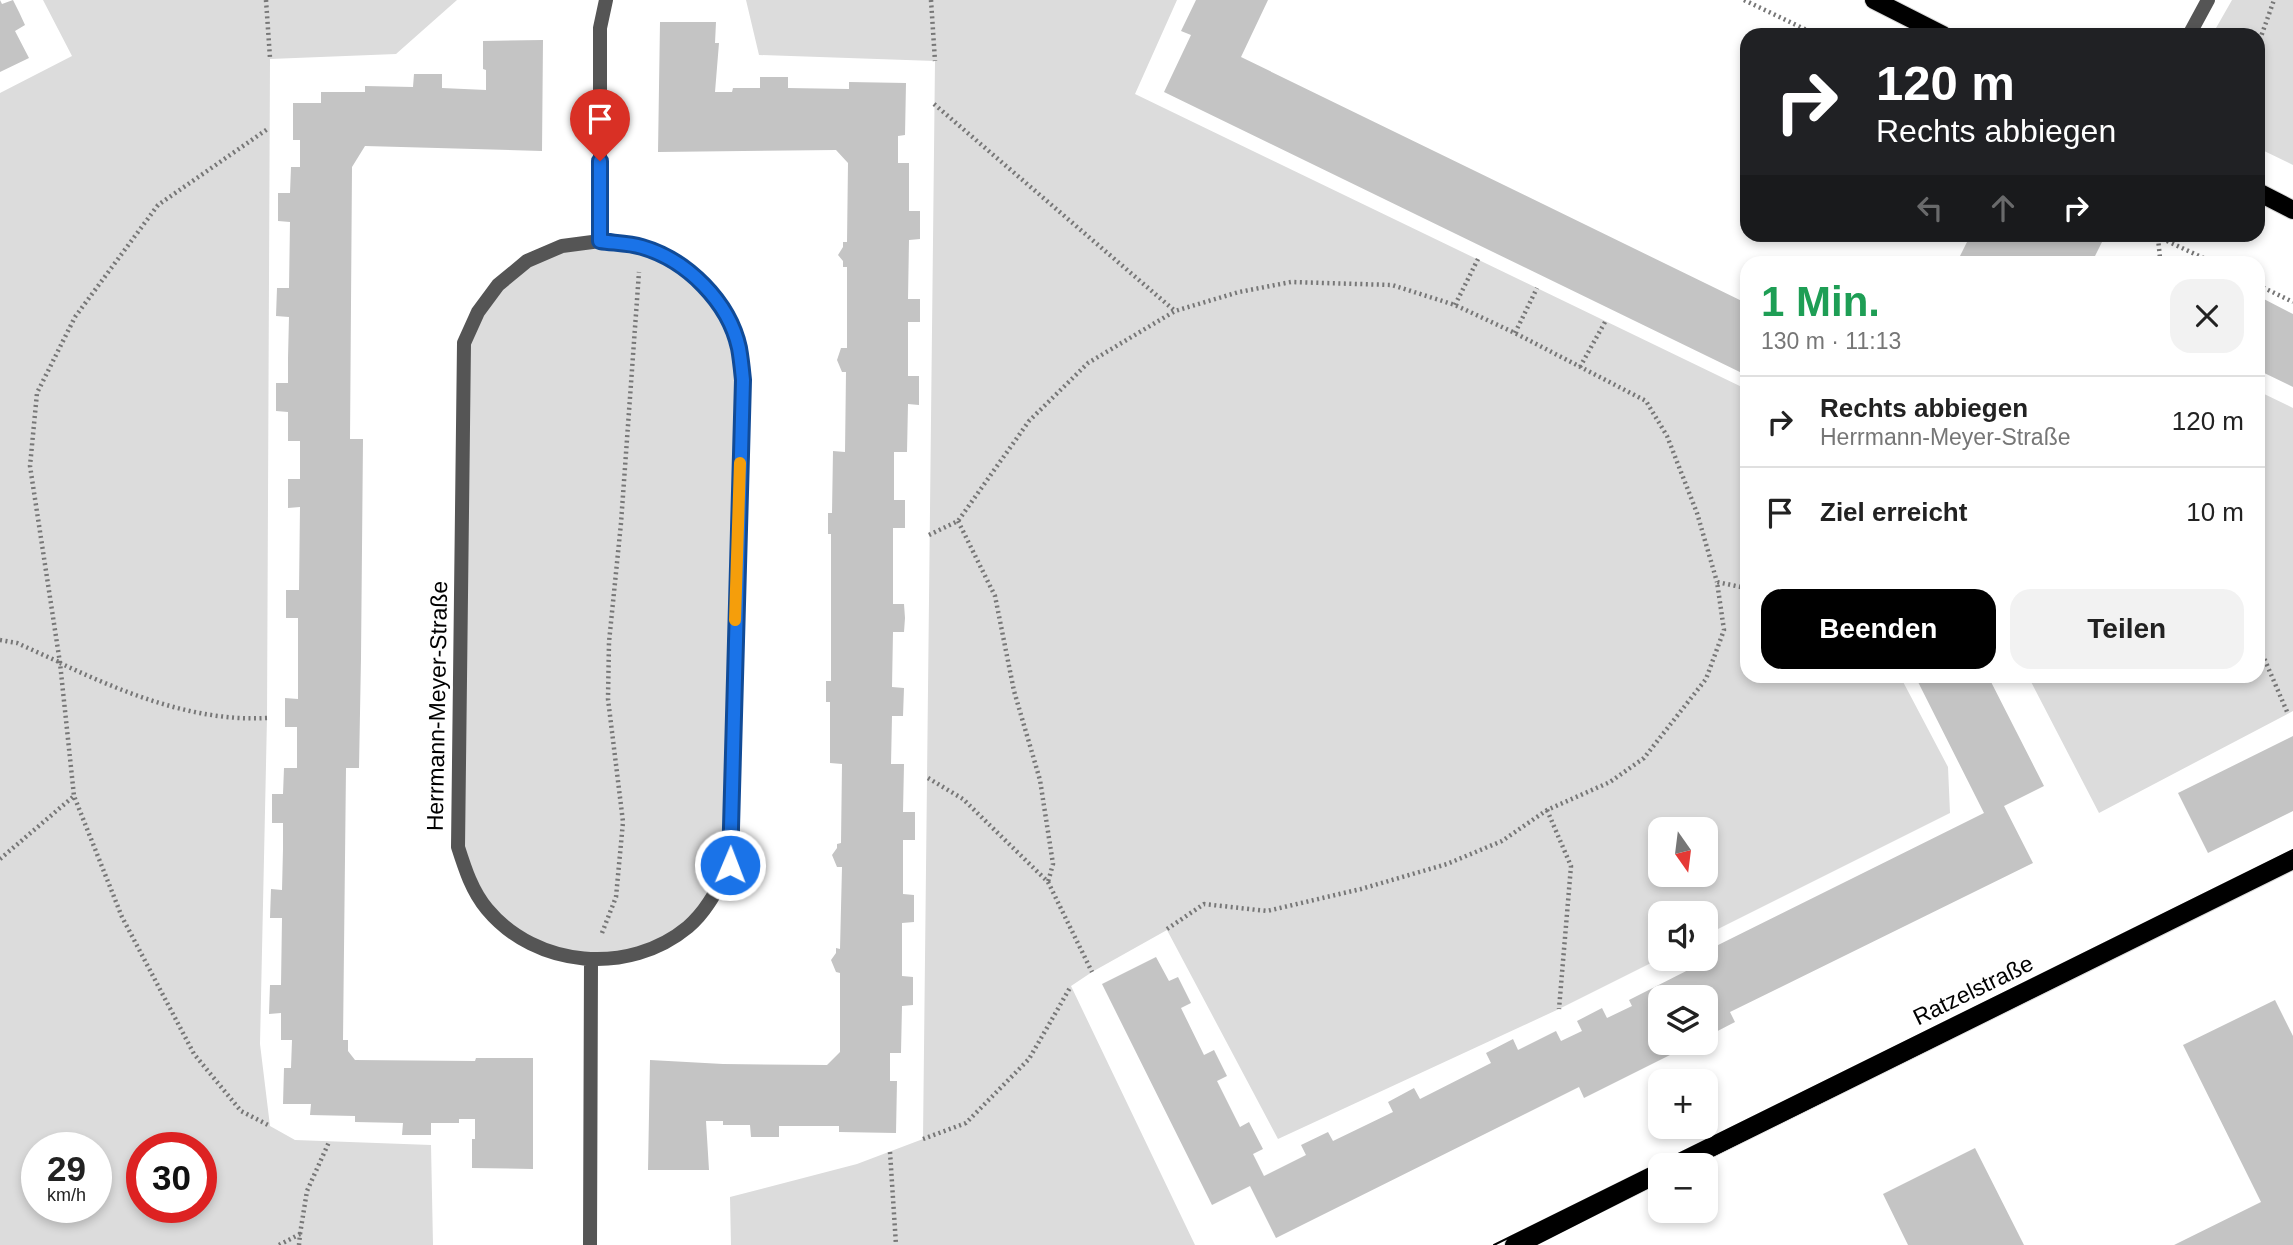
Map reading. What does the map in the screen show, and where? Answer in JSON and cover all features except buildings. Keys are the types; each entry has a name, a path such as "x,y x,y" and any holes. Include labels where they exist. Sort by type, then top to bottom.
{"main road":[{"path":"1874,0 1929,28"},
{"path":"2265,196 2293,210"},
{"name":"Ratzelstraße","path":"1700,1153 2293,860"},
{"path":"1514,1245 1648,1178"}],"street":[{"path":"600,241 600,28 606,0"},
{"path":"2193,28 2208,0"},
{"name":"Herrmann-Meyer-Straße","path":"600,241 641,247 665,256 686,269 708,290 726,314 739,346 743,380 730,865 706,908 689,926 668,941 631,957 591,961 545,951 503,927 472,887 458,847 464,343 478,312 498,285 527,261 562,246 600,241"},
{"path":"590,1245 591,961"}],"path":[{"path":"266,0 270,58"},
{"path":"931,0 935,61"},
{"path":"1744,0 1802,28"},
{"path":"2264,28 2274,0"},
{"path":"934,104 1175,311"},
{"path":"269,128 158,205 75,317 37,393 30,466 60,663 74,796 122,917 194,1054 242,1111 270,1126"},
{"path":"2170,242 2199,256"},
{"path":"591,961 616,897 623,821 608,699 609,642 621,523 641,247"},
{"path":"1455,305 1478,258"},
{"path":"929,535 958,521 1029,421 1088,363 1175,311 1239,292 1291,282 1392,285 1455,305 1646,401 1667,436 1692,500 1717,582 1724,630 1706,679 1644,758 1610,782 1547,810 1502,841 1447,864 1361,889 1267,911 1204,904 1167,929"},
{"path":"1515,333 1537,288"},
{"path":"2265,288 2293,302"},
{"path":"1580,367 1605,322"},
{"path":"958,521 995,596 1014,691 1040,780 1053,864 1048,882"},
{"path":"1717,582 1740,587"},
{"path":"0,640 17,643 159,704 218,716 267,718"},
{"path":"2265,660 2288,714"},
{"path":"928,778 963,799 1048,882 1092,972"},
{"path":"0,859 74,796"},
{"path":"1547,810 1571,866 1559,1009"},
{"path":"923,1139 966,1123 1029,1059 1071,986"},
{"path":"299,1245 307,1191 329,1142"},
{"path":"890,1152 896,1245"},
{"path":"279,1245 300,1234"}],"shaded area":[{"path":"43,0 457,0 396,54 270,59 267,718 260,1044 270,1126 295,1140 431,1145 433,1245 0,1245 0,93 72,56"},
{"path":"746,0 1177,0 1135,94 1740,386 1740,683 1904,683 1948,767 1950,813 1718,929 1718,901 1648,901 1648,964 1559,1009 1278,1139 1167,930 1092,972 1071,986 1195,1245 731,1245 730,1197 857,1164 923,1139 935,61 759,55"},
{"path":"2232,0 2293,0 2293,165 2265,151 2265,28 2216,28"},
{"path":"562,246 641,247 708,290 739,346 730,865 706,908 668,941 591,961 503,927 458,847 464,343 498,285"},
{"path":"2265,394 2293,408 2293,711 2099,813 2032,683 2265,683"}],"tram line":[{"path":"1494,1245 2293,850"},
{"path":"1718,1153 2293,868"},
{"path":"1535,1245 1648,1188"}],"slow traffic":[{"path":"735,620 740,463"}],"route":[{"path":"600,161 600,241 641,247 665,256 686,269 708,290 726,314 739,346 743,380 730,865"}]}
